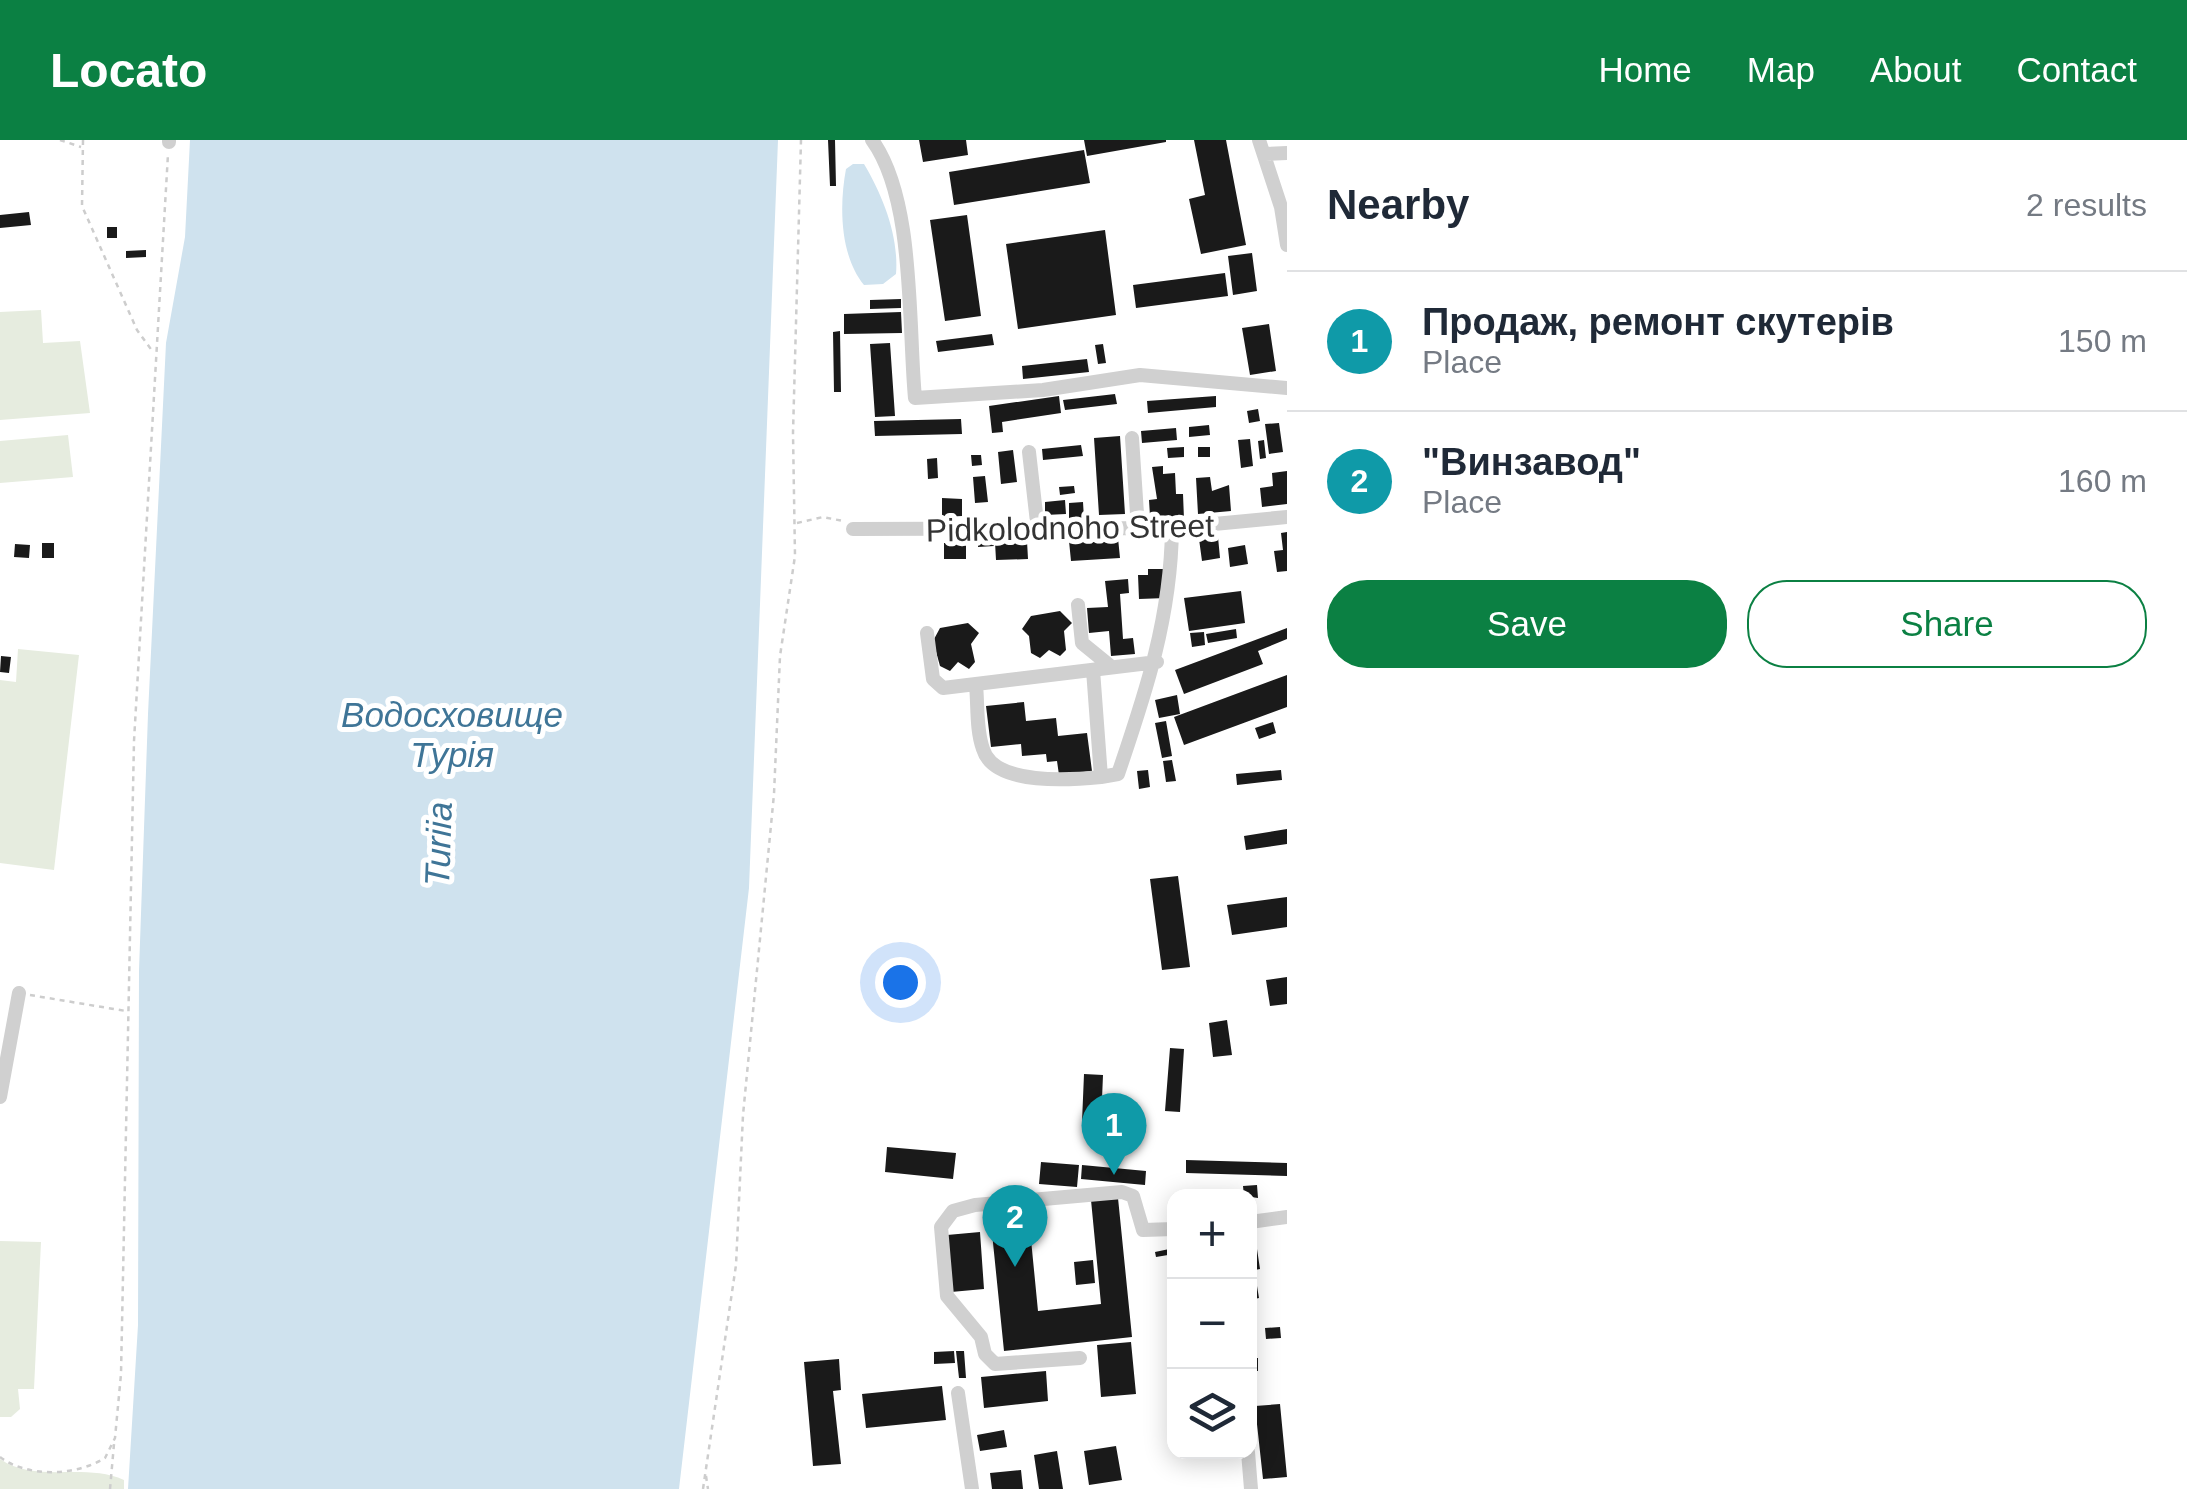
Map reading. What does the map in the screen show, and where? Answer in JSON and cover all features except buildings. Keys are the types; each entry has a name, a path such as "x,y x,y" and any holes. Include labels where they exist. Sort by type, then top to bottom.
{"street":[{"path":"872,140 889,164 904,251 915,398 1043,390 1140,375 1287,388"},
{"path":"1287,153 1262,147 1287,244"},
{"path":"1132,438 1138,529"},
{"path":"1029,452 1038,530"},
{"name":"Pidkolodnoho Street","path":"854,529 1138,529 1287,517"},
{"path":"976,685 983,752 993,764 1054,782 1118,774 1156,662 1168,607 1172,528"},
{"path":"1078,605 1082,643 1109,666"},
{"path":"927,632 933,679 943,688 1156,662"},
{"path":"1094,670 1102,777"},
{"path":"0,1097 19,992"},
{"path":"1080,1358 995,1364 985,1354 982,1337 947,1296 940,1227 952,1211 975,1205 1122,1192 1133,1196 1143,1230 1167,1228"},
{"path":"1257,1221 1287,1217"},
{"path":"958,1393 972,1489"},
{"path":"1249,1459 1251,1489"}],"path":[{"path":"60,140 82,148"},
{"path":"83,140 82,206 137,330 154,353"},
{"path":"706,1489 705,1472 736,1264 744,1115 774,794 780,656 795,523 792,434 800,140"},
{"path":"110,1489 121,1374 134,741 169,141"},
{"path":"795,523 824,518 842,521 854,529"},
{"path":"19,992 128,1011"},
{"path":"0,1457 28,1470 79,1468 105,1458 115,1438"}],"shaded area":[{"path":"41,310 43,343 80,341 90,413 0,420 0,312"},
{"path":"68,435 73,477 0,483 0,441"},
{"path":"18,649 79,655 54,870 0,863 0,680 16,682"},
{"path":"0,1241 41,1242 34,1389 18,1389 20,1409 11,1417 0,1417"},
{"path":"0,1459 29,1470 109,1475 124,1480 124,1489 0,1489"}],"water":[{"name":"Водосховище Турія","path":"190,140 778,140 749,888 679,1489 128,1489 138,1325 139,971 148,714 166,343 185,237"},
{"path":"864,164 892,231 896,274 883,284 864,285 846,245 844,183 846,169"}],"place":[{"name":"Продаж, ремонт скутерів","path":"1114,1175"},
{"name":"\"Винзавод\"","path":"1015,1267"}],"water label":[{"name":"Turiia","path":"438,844"}]}
